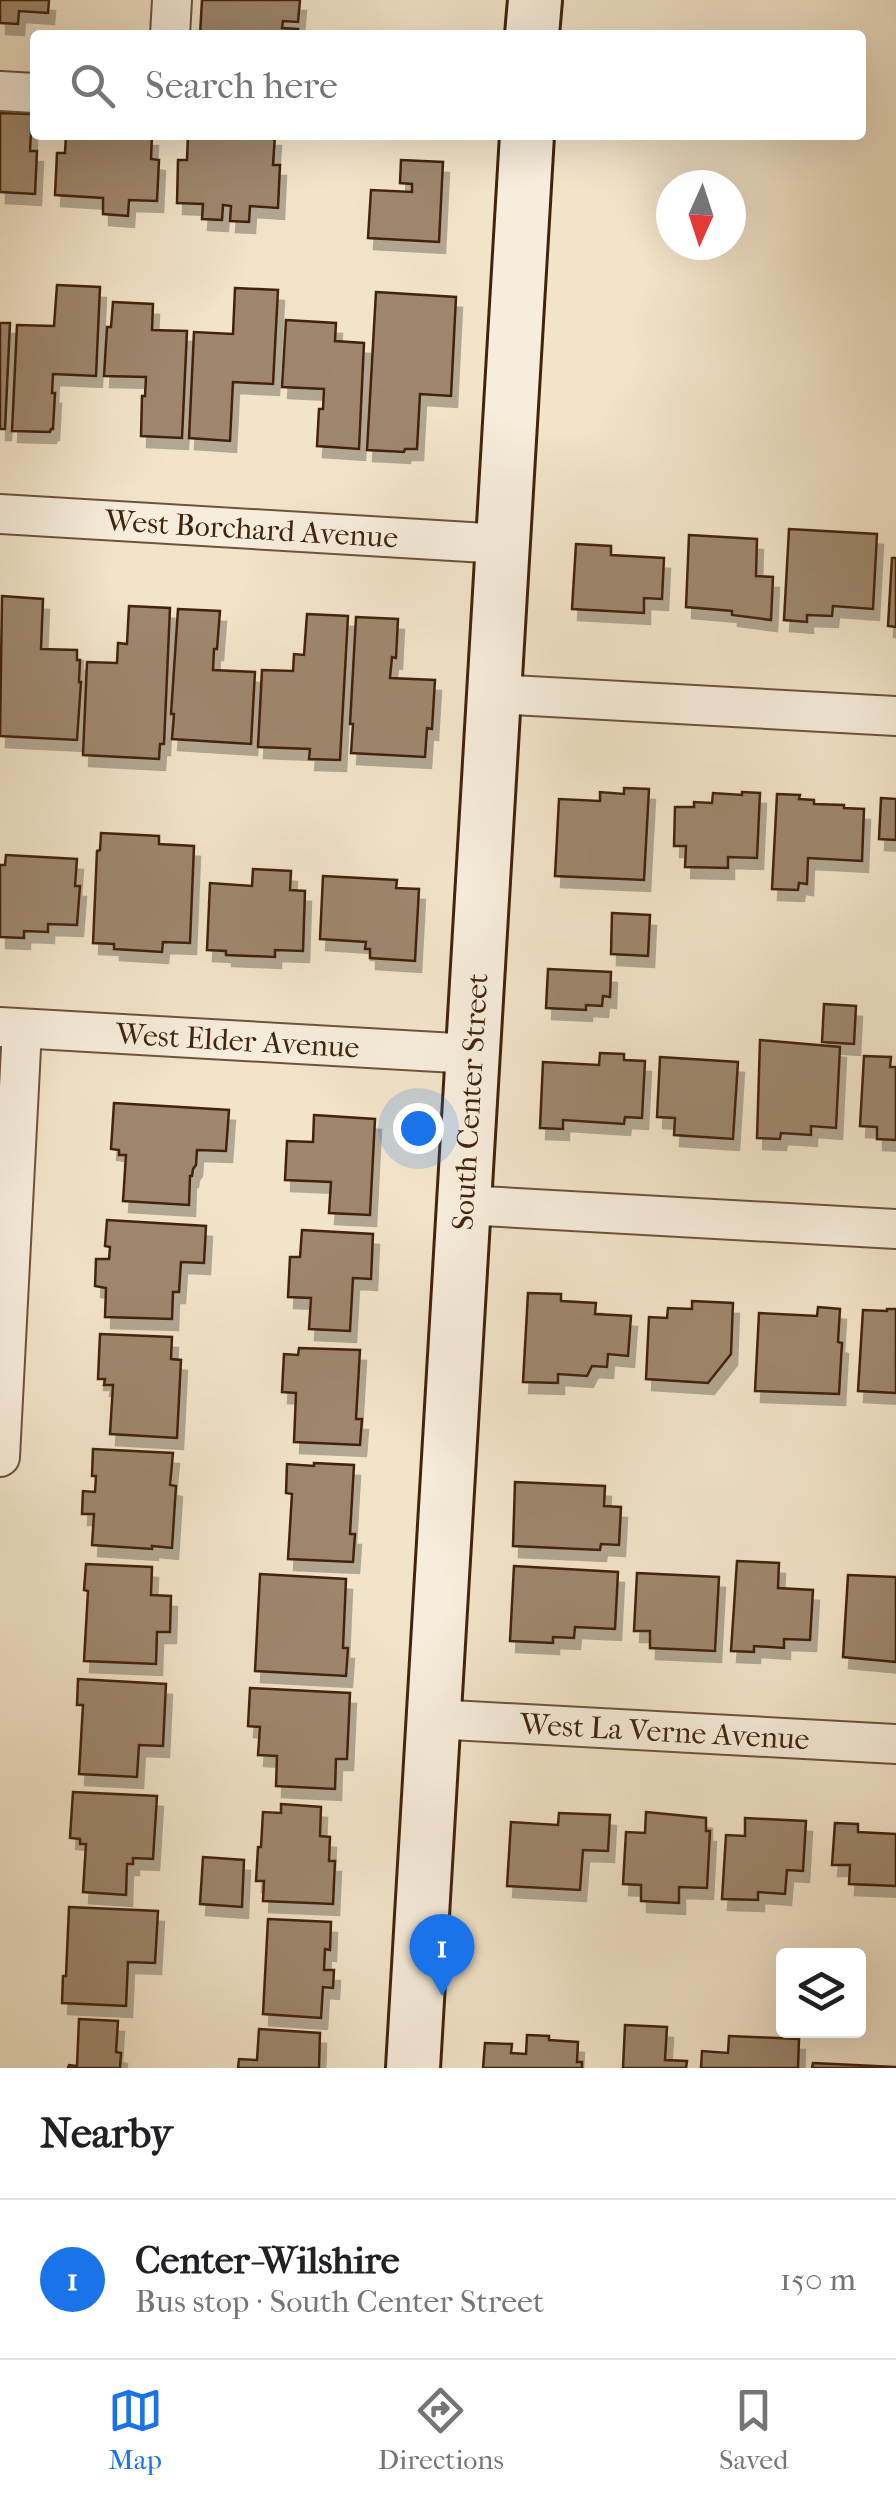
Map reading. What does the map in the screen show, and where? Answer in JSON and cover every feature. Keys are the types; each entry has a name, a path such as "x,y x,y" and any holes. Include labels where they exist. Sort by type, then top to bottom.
{"street":[{"path":"170,30 172,0"},
{"path":"532,30 534,0"},
{"path":"0,91 30,93"},
{"name":"South Center Street","path":"413,2068 527,140"},
{"name":"West Borchard Avenue","path":"0,514 503,544"},
{"path":"494,694 896,716"},
{"path":"0,1457 11,1028"},
{"name":"West Elder Avenue","path":"11,1028 473,1054"},
{"path":"464,1205 896,1229"},
{"name":"West La Verne Avenue","path":"433,1719 896,1744"}],"building":[{"path":"0,0 49,0 48,13 19,11 18,24 0,23"},
{"path":"202,0 300,0 298,22 283,21 282,28 298,30 200,30"},
{"path":"0,113 30,114 30,151 37,151 35,194 0,192"},
{"path":"66,140 152,140 151,159 159,160 157,201 129,200 128,216 103,214 103,198 55,195 57,153 65,153"},
{"path":"188,140 275,140 273,165 280,165 278,208 250,206 249,222 230,221 231,206 223,205 222,220 202,219 203,204 177,203 178,160 187,160"},
{"path":"401,160 443,162 439,242 368,238 371,190 412,192 412,184 400,183"},
{"path":"57,285 100,287 96,376 53,374 53,429 12,431 17,325 54,326"},
{"path":"235,288 278,290 273,384 233,382 230,441 189,438 194,332 233,334"},
{"path":"376,292 456,297 451,396 420,394 417,449 404,452 367,450"},
{"path":"113,302 153,304 152,330 187,331 182,438 141,436 146,377 104,376"},
{"path":"286,320 336,323 335,341 364,343 359,449 317,446 324,389 282,387"},
{"path":"0,323 10,323 5,429 0,429"},
{"path":"789,529 877,534 873,609 833,606 832,616 807,615 807,622 784,620"},
{"path":"689,535 757,539 756,576 773,577 771,620 732,615 732,611 686,607"},
{"path":"576,544 611,546 611,555 664,558 662,599 644,598 644,613 572,609"},
{"path":"892,558 896,558 896,627 888,626"},
{"path":"2,596 43,599 41,649 77,650 81,682 77,740 0,736"},
{"path":"129,606 170,608 164,744 160,744 159,759 83,755 87,662 117,663 118,643 127,644"},
{"path":"178,609 220,611 213,670 255,672 251,744 172,739"},
{"path":"307,614 348,616 340,760 309,759 310,749 258,747 262,670 293,671 294,654 304,655"},
{"path":"356,617 398,619 396,658 392,657 390,678 435,680 432,729 427,728 425,757 351,753"},
{"path":"624,788 649,789 644,880 555,876 559,799 600,801 600,792 624,794"},
{"path":"713,793 760,793 757,858 728,857 728,868 685,867 686,846 674,846 675,807 712,803"},
{"path":"777,794 800,795 799,799 814,800 814,804 864,809 862,861 808,858 807,884 799,883 798,890 772,889"},
{"path":"881,798 896,799 896,840 879,839"},
{"path":"101,833 159,836 159,844 194,846 190,943 163,942 162,952 114,949 114,944 93,943"},
{"path":"6,855 77,859 77,925 48,924 48,932 24,931 24,938 0,937 0,865 5,865"},
{"path":"253,869 291,871 290,890 305,891 303,951 275,950 275,957 226,955 226,951 207,950 210,883 252,886"},
{"path":"323,876 397,880 396,888 419,889 415,961 370,958 366,942 320,939"},
{"path":"612,913 650,915 648,956 611,954"},
{"path":"548,969 611,972 610,997 603,996 602,1006 586,1005 586,1010 546,1008"},
{"path":"824,1004 856,1006 854,1044 822,1042"},
{"path":"760,1040 840,1047 836,1128 811,1126 811,1135 781,1133 780,1139 757,1138"},
{"path":"600,1053 624,1054 624,1060 645,1061 642,1118 625,1117 624,1124 563,1120 563,1129 540,1128 543,1062 599,1065"},
{"path":"864,1056 891,1057 890,1067 896,1067 896,1140 877,1139 877,1127 860,1126"},
{"path":"660,1057 738,1062 733,1139 674,1135 675,1118 657,1117"},
{"path":"114,1103 229,1110 226,1151 197,1150 190,1176 189,1205 123,1201 126,1155 111,1149"},
{"path":"314,1115 375,1119 370,1215 329,1213 331,1182 285,1180 287,1141 313,1142"},
{"path":"107,1220 206,1226 204,1263 181,1262 179,1292 173,1292 172,1319 105,1317 106,1288 95,1286 96,1259 109,1259 110,1247 105,1246"},
{"path":"302,1230 373,1234 371,1279 353,1278 350,1331 309,1329 311,1298 288,1297 290,1257 300,1257"},
{"path":"528,1293 561,1294 561,1301 596,1303 595,1314 631,1316 628,1356 608,1354 607,1367 592,1366 587,1376 558,1374 558,1383 523,1382"},
{"path":"692,1301 733,1303 731,1354 708,1383 646,1379 649,1317 667,1318 668,1308 692,1309"},
{"path":"818,1307 840,1309 839,1394 755,1391 759,1313 817,1316"},
{"path":"896,1309 896,1393 858,1391 863,1310"},
{"path":"100,1334 172,1337 171,1359 181,1360 177,1438 110,1434 113,1385 104,1385 105,1379 98,1379"},
{"path":"299,1348 360,1350 356,1419 362,1419 360,1445 294,1442 296,1393 282,1392 284,1354 298,1355"},
{"path":"93,1449 173,1453 170,1485 176,1486 172,1548 92,1545 94,1514 82,1514 83,1491 95,1492"},
{"path":"287,1464 354,1465 350,1534 355,1534 353,1562 288,1559 292,1494 286,1493"},
{"path":"515,1482 605,1486 604,1506 621,1507 619,1545 601,1544 600,1550 513,1546"},
{"path":"737,1561 779,1563 778,1588 813,1590 810,1640 784,1639 784,1648 754,1646 754,1652 731,1651"},
{"path":"86,1564 152,1567 151,1595 171,1596 170,1632 157,1632 156,1664 84,1661"},
{"path":"514,1566 618,1572 615,1629 575,1627 574,1638 553,1637 553,1643 510,1641"},
{"path":"637,1573 719,1577 715,1651 650,1648 650,1631 634,1631"},
{"path":"260,1574 346,1579 346,1676 255,1671"},
{"path":"848,1575 896,1577 896,1662 843,1657"},
{"path":"78,1679 166,1684 163,1746 139,1745 137,1777 79,1774 83,1705 77,1705"},
{"path":"250,1688 350,1693 347,1759 336,1759 335,1789 276,1786 277,1756 258,1755 260,1727 248,1726"},
{"path":"73,1792 157,1796 153,1859 133,1858 133,1864 127,1864 126,1895 83,1892 86,1844 70,1838"},
{"path":"281,1804 321,1807 320,1836 330,1837 329,1861 335,1861 333,1904 263,1901 264,1881 256,1881 263,1812 281,1813"},
{"path":"646,1812 706,1818 706,1831 710,1831 707,1888 679,1887 679,1903 641,1901 641,1885 623,1884 626,1832 645,1833"},
{"path":"559,1813 610,1815 608,1851 583,1850 580,1890 507,1886 511,1822 558,1825"},
{"path":"745,1818 806,1821 803,1871 787,1870 785,1894 758,1892 758,1900 722,1899 726,1835 745,1836"},
{"path":"835,1823 858,1824 858,1832 896,1834 896,1886 849,1884 850,1865 832,1865"},
{"path":"203,1857 244,1860 242,1907 200,1904"},
{"path":"69,1907 158,1911 155,1963 128,1962 126,2006 62,2003"},
{"path":"268,1919 331,1922 330,1950 325,1949 324,1970 334,1970 333,1988 323,1987 321,2018 263,2014"},
{"path":"79,2019 118,2021 116,2052 121,2053 120,2068 68,2068 77,2066"},
{"path":"625,2025 667,2027 665,2060 687,2061 686,2068 623,2068"},
{"path":"259,2029 320,2033 319,2068 238,2068 239,2059 257,2060"},
{"path":"527,2035 578,2042 577,2062 582,2062 582,2068 483,2068 485,2043 512,2044 511,2053 526,2054"},
{"path":"729,2036 799,2039 798,2068 701,2068 702,2051 728,2053"},
{"path":"813,2063 896,2067 896,2068 812,2068"}],"place":[{"name":"Center-Wilshire","path":"442,1996"}]}
